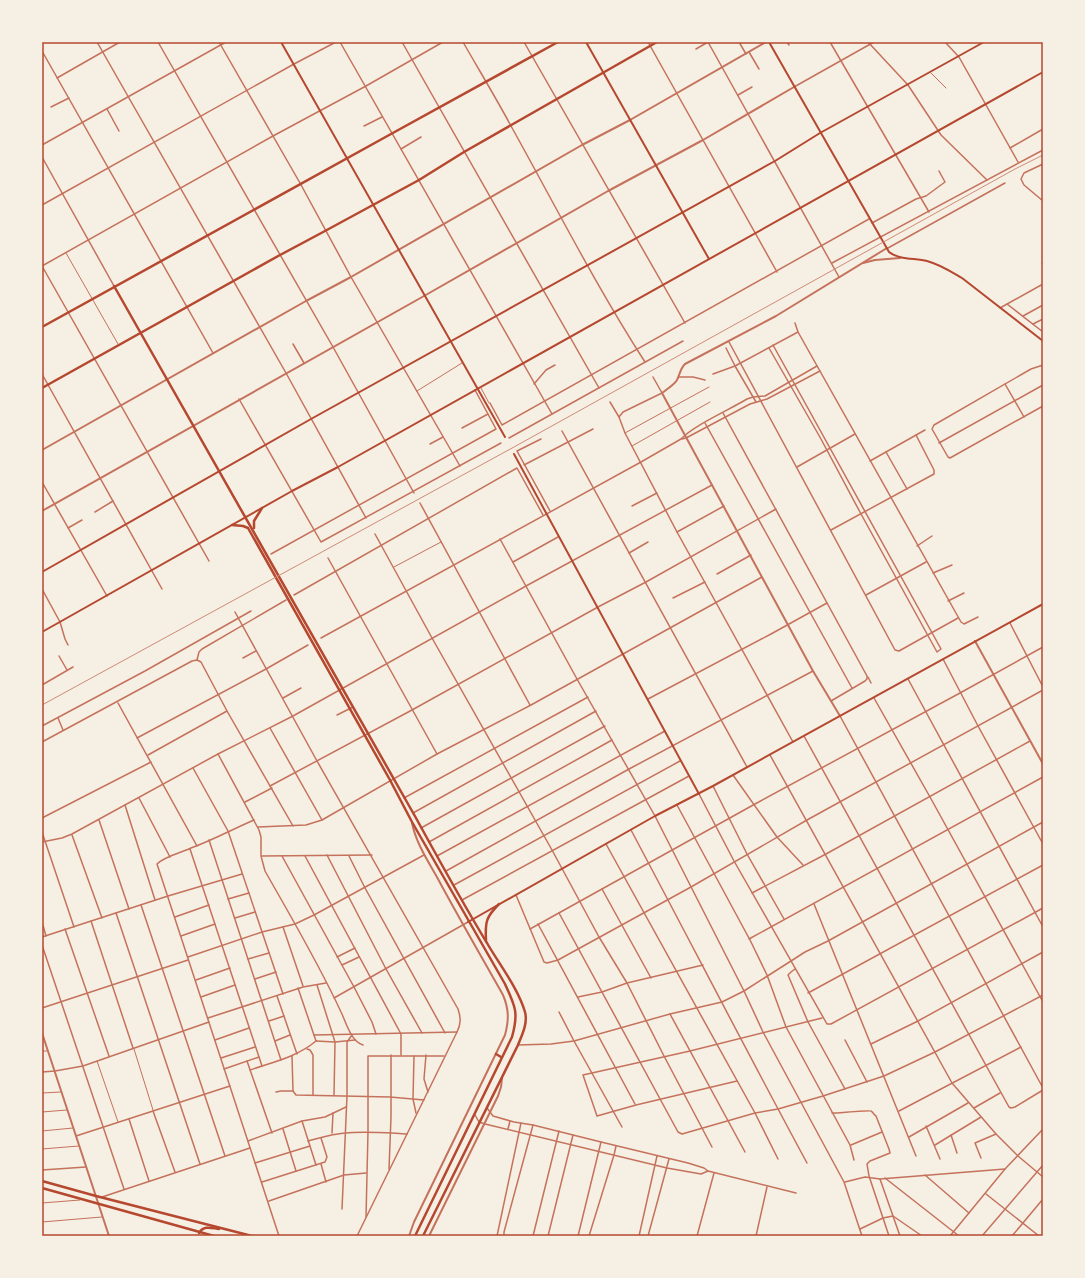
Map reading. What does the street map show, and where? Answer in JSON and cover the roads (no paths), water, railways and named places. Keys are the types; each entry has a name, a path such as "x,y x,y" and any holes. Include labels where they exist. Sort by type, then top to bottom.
{"main road":[{"path":"281,42 504,438"},
{"path":"42,327 300,183 347,159 558,42"},
{"path":"586,42 708,259"},
{"path":"42,388 187,306 419,180 464,152 657,42"},
{"path":"767,42 886,248 892,254 927,261 950,270 1043,341"},
{"path":"42,572 311,419 775,161 820,133 984,42"},
{"path":"42,632 1042,73"},
{"path":"114,286 368,732 412,822 468,922 505,984 515,1008 515,1024 512,1036 415,1236"},
{"path":"514,454 699,794"},
{"path":"255,533 254,521 262,508"},
{"path":"232,525 239,525 248,528 364,734 413,813 445,871 510,981 524,1010 525,1027 518,1045 423,1236"},
{"path":"468,922 655,816 699,794 1043,604"},
{"path":"486,942 486,921 488,916 499,904"},
{"path":"496,1054 502,1057"},
{"path":"42,1181 101,1198 252,1236"},
{"path":"42,1188 214,1236"},
{"path":"199,1232 205,1227 223,1229"}],"street":[{"path":"97,42 286,373 366,518"},
{"path":"57,78 120,42"},
{"path":"158,42 333,347 384,441 414,492"},
{"path":"220,42 300,183 325,232 460,466"},
{"path":"42,145 226,42"},
{"path":"42,205 336,42"},
{"path":"340,42 522,364 552,414"},
{"path":"402,42 599,388"},
{"path":"209,561 42,266 443,42"},
{"path":"463,42 587,265 645,362"},
{"path":"524,42 684,323"},
{"path":"648,42 777,272"},
{"path":"696,49 708,42 839,277"},
{"path":"739,42 746,54"},
{"path":"42,450 767,42"},
{"path":"830,42 921,197 928,212"},
{"path":"868,42 908,85 941,135 987,180"},
{"path":"42,511 608,191 657,166 874,42"},
{"path":"945,42 959,57 1018,162"},
{"path":"42,51 213,353"},
{"path":"749,52 759,69"},
{"path":"930,72 946,88"},
{"path":"738,95 752,88"},
{"path":"51,107 68,98"},
{"path":"107,109 119,131"},
{"path":"364,126 382,116"},
{"path":"1010,148 1043,129"},
{"path":"401,150 421,137"},
{"path":"832,263 1018,162 1043,150"},
{"path":"42,158 114,286"},
{"path":"1043,164 1021,176 1024,185 1043,201"},
{"path":"872,223 916,199 926,196 945,182 939,171"},
{"path":"619,418 624,412 662,393 672,386 685,364 776,316 886,248 1005,183"},
{"path":"480,387 502,425 869,219"},
{"path":"65,253 118,345"},
{"path":"860,264 875,260 902,257"},
{"path":"1000,308 1043,284"},
{"path":"1007,304 1043,332"},
{"path":"1022,316 1043,305"},
{"path":"1033,324 1043,319"},
{"path":"795,324 798,332 890,498 958,618 962,624 978,617"},
{"path":"713,374 735,366 798,332"},
{"path":"509,438 683,341"},
{"path":"729,342 739,364 761,401 894,648 899,651 958,618"},
{"path":"294,344 304,363"},
{"path":"769,348 792,386 937,652 941,649 932,632 773,346"},
{"path":"726,348 756,402"},
{"path":"417,391 463,363"},
{"path":"534,384 546,370 555,365"},
{"path":"1043,365 1031,369 933,426 933,431 939,443 950,458 1043,406"},
{"path":"321,638 640,462 723,413 753,397 765,396 817,366"},
{"path":"681,439 686,438 756,402 767,399 820,371"},
{"path":"42,374 162,589"},
{"path":"653,377 763,576 813,671 858,748 1043,1089 1015,1107 1008,1107 1000,1093 915,935 804,736"},
{"path":"678,377 693,377 705,380"},
{"path":"1005,384 1024,417"},
{"path":"939,443 1043,385"},
{"path":"625,433 708,387"},
{"path":"271,554 496,429 476,389"},
{"path":"239,400 321,542 501,443"},
{"path":"610,402 656,493 793,742"},
{"path":"632,446 710,402"},
{"path":"723,413 871,683"},
{"path":"462,428 488,414"},
{"path":"705,423 852,688"},
{"path":"524,465 593,428"},
{"path":"870,461 925,430"},
{"path":"562,431 747,767"},
{"path":"797,468 855,434"},
{"path":"830,530 935,473 916,435"},
{"path":"430,444 443,437"},
{"path":"541,438 517,451 550,511"},
{"path":"886,452 907,489"},
{"path":"294,595 517,468 543,515"},
{"path":"42,482 107,596"},
{"path":"42,842 62,838 72,834 218,754 293,716 480,611 712,485"},
{"path":"632,506 656,493"},
{"path":"95,512 113,501"},
{"path":"420,503 506,658 530,705"},
{"path":"677,532 724,506"},
{"path":"270,786 646,582 776,509"},
{"path":"68,528 82,520"},
{"path":"375,534 502,763 520,792 599,937 627,983 712,1147"},
{"path":"512,562 559,536"},
{"path":"917,546 932,536"},
{"path":"500,539 551,633 655,816 744,991 763,1032 844,1182 862,1236"},
{"path":"394,568 442,542"},
{"path":"629,553 648,542"},
{"path":"717,574 751,555"},
{"path":"328,558 437,754"},
{"path":"866,596 900,575 926,562"},
{"path":"933,574 952,565"},
{"path":"258,828 306,825 322,820 437,754 624,654 763,576"},
{"path":"673,598 705,582"},
{"path":"42,589 60,622 68,645"},
{"path":"948,601 964,593"},
{"path":"197,660 199,652 202,649 286,600"},
{"path":"648,699 742,650 827,603"},
{"path":"42,726 145,671 251,611"},
{"path":"235,612 317,761 372,855 458,1009 460,1023 457,1032 357,1236"},
{"path":"1010,622 1043,687"},
{"path":"975,641 1043,764"},
{"path":"137,738 308,645"},
{"path":"530,929 754,804 1043,647"},
{"path":"243,658 256,651"},
{"path":"59,656 67,671"},
{"path":"943,659 960,693 1043,844"},
{"path":"197,660 200,662 226,711 293,826"},
{"path":"42,742 192,661 197,660"},
{"path":"42,685 74,668"},
{"path":"445,871 628,769 813,671"},
{"path":"831,701 867,679 867,676"},
{"path":"908,678 1043,927"},
{"path":"283,698 301,688"},
{"path":"516,895 545,963 558,960 668,900 807,820 1043,690"},
{"path":"404,798 588,697"},
{"path":"873,697 1043,1002"},
{"path":"117,702 151,762 162,785 198,846"},
{"path":"337,716 354,707"},
{"path":"147,756 226,711"},
{"path":"413,813 596,711"},
{"path":"58,718 64,730"},
{"path":"421,828 605,726"},
{"path":"270,728 322,820"},
{"path":"437,856 665,731"},
{"path":"429,842 612,740"},
{"path":"752,893 895,817 1030,741"},
{"path":"218,754 258,828 261,837 261,856 265,871 295,924 352,1035 358,1043 363,1045"},
{"path":"770,754 952,1083 996,1134 1018,1156 1043,1177"},
{"path":"454,886 681,761"},
{"path":"42,818 151,762"},
{"path":"193,768 228,831 283,994"},
{"path":"733,775 777,837 804,865"},
{"path":"462,900 689,776"},
{"path":"749,939 1043,777"},
{"path":"713,786 747,854 784,920"},
{"path":"245,802 272,788"},
{"path":"699,794 734,861 822,1018 827,1024 831,1024 858,1010 899,986 1043,908"},
{"path":"139,798 170,857"},
{"path":"125,805 155,900"},
{"path":"677,805 767,975 786,1027 850,1145 854,1160"},
{"path":"99,819 129,909"},
{"path":"254,820 198,846 162,860 158,864 279,1236"},
{"path":"409,1236 414,1222 505,1035 508,1024 507,1004 500,989 425,855 415,834 412,822"},
{"path":"518,1045 551,1044 574,1041 621,1029 646,1020 722,1002 744,991 767,975 791,962 801,954 828,941 1043,822"},
{"path":"631,830 807,1163"},
{"path":"42,832 74,927"},
{"path":"72,834 102,918"},
{"path":"209,840 281,1060"},
{"path":"606,844 755,1113 778,1159"},
{"path":"190,849 262,1066"},
{"path":"327,855 386,969 422,1033"},
{"path":"261,856 372,855"},
{"path":"42,1008 162,969 222,945 262,932 295,924 332,906 425,855"},
{"path":"282,856 354,987 372,1022 376,1034"},
{"path":"305,856 400,1034 401,1055"},
{"path":"349,856 445,1033"},
{"path":"808,993 1043,865"},
{"path":"42,937 155,900 242,874"},
{"path":"602,889 651,978"},
{"path":"228,899 248,892"},
{"path":"814,904 916,1156"},
{"path":"141,905 226,1156"},
{"path":"175,917 209,905"},
{"path":"235,918 255,912"},
{"path":"116,913 200,1164"},
{"path":"559,913 659,1100 678,1132 682,1134 755,1113 778,1109 884,1076 935,1052 1043,995"},
{"path":"91,921 134,1048 153,1111 175,1172"},
{"path":"42,922 46,936"},
{"path":"334,998 468,922"},
{"path":"181,936 215,924"},
{"path":"538,924 636,1105"},
{"path":"283,927 303,987"},
{"path":"66,930 109,1057"},
{"path":"42,945 124,1190"},
{"path":"337,957 354,948"},
{"path":"871,1044 918,1021 1043,952"},
{"path":"248,960 269,954"},
{"path":"342,965 359,957"},
{"path":"578,997 602,992 627,983 703,965"},
{"path":"196,980 230,968"},
{"path":"795,969 788,975 808,1022 845,1089"},
{"path":"255,979 276,972"},
{"path":"208,1018 298,988 326,983"},
{"path":"201,996 235,985"},
{"path":"317,985 335,1042 334,1095"},
{"path":"298,988 316,1041"},
{"path":"277,996 297,1054"},
{"path":"559,1012 622,1127"},
{"path":"670,1014 745,1152"},
{"path":"269,1021 284,1016"},
{"path":"737,1081 636,1105 597,1116 582,1075 690,1051 822,1018"},
{"path":"42,1072 83,1066 209,1022"},
{"path":"215,1040 249,1028"},
{"path":"314,1035 457,1032"},
{"path":"42,1033 109,1236 105,1236"},
{"path":"275,1041 290,1035"},
{"path":"342,1209 347,1107 348,1040 352,1035"},
{"path":"250,1070 297,1054 307,1049 316,1041 335,1042 355,1040"},
{"path":"845,1040 867,1082"},
{"path":"221,1059 255,1047"},
{"path":"899,1111 1021,1047"},
{"path":"307,1049 310,1050 313,1055 313,1095"},
{"path":"42,1051 48,1050"},
{"path":"426,1055 424,1079 428,1092"},
{"path":"292,1056 292,1091"},
{"path":"366,1218 368,1056 444,1056"},
{"path":"389,1171 391,1133 391,1056"},
{"path":"414,1056 412,1099 416,1114"},
{"path":"224,1069 259,1057"},
{"path":"97,1061 118,1122"},
{"path":"247,1061 272,1133"},
{"path":"429,1236 490,1113 501,1087 503,1075"},
{"path":"76,1136 230,1086"},
{"path":"276,1092 292,1091 294,1094 298,1095 368,1096 424,1100"},
{"path":"42,1093 62,1092"},
{"path":"974,1108 1000,1093"},
{"path":"909,1137 969,1102"},
{"path":"248,1141 302,1121 325,1117 347,1107"},
{"path":"487,1108 493,1116 521,1123 533,1124 698,1165 714,1173 796,1194"},
{"path":"42,1112 67,1110"},
{"path":"832,1113 870,1111 876,1116 890,1153 868,1162 867,1164 869,1176 889,1236"},
{"path":"332,1134 333,1113"},
{"path":"474,1113 479,1122 508,1130 666,1168 701,1174 708,1171"},
{"path":"935,1145 951,1134 982,1117"},
{"path":"129,1119 149,1181"},
{"path":"508,1130 510,1120"},
{"path":"302,1121 316,1165"},
{"path":"497,1236 521,1123"},
{"path":"504,1236 533,1124"},
{"path":"926,1126 940,1159"},
{"path":"42,1131 74,1128"},
{"path":"283,1129 296,1172"},
{"path":"950,1236 1005,1169 1043,1129"},
{"path":"533,1236 559,1131"},
{"path":"308,1142 332,1134 346,1132 407,1134"},
{"path":"850,1145 882,1132"},
{"path":"951,1134 957,1153"},
{"path":"981,1158 974,1143 996,1134"},
{"path":"548,1236 573,1135"},
{"path":"261,1182 325,1162 327,1159 321,1138"},
{"path":"578,1236 601,1142"},
{"path":"589,1236 616,1145"},
{"path":"42,1149 79,1146"},
{"path":"255,1163 310,1146"},
{"path":"101,1198 250,1148"},
{"path":"639,1236 657,1156"},
{"path":"648,1236 669,1159"},
{"path":"321,1164 326,1182"},
{"path":"982,1236 1043,1165"},
{"path":"42,1170 86,1167"},
{"path":"844,1182 869,1176 880,1179 1005,1169"},
{"path":"268,1202 344,1176 366,1173"},
{"path":"697,1236 714,1173"},
{"path":"925,1175 969,1213"},
{"path":"885,1178 959,1236"},
{"path":"880,1179 900,1236"},
{"path":"756,1236 767,1187"},
{"path":"986,1194 1039,1236"},
{"path":"1012,1236 1043,1199"},
{"path":"42,1203 82,1200"},
{"path":"860,1228 883,1218 893,1216 922,1236"},
{"path":"42,1222 103,1217"}],"railway":[{"path":"42,705 514,447 1015,169 1043,155"}]}
